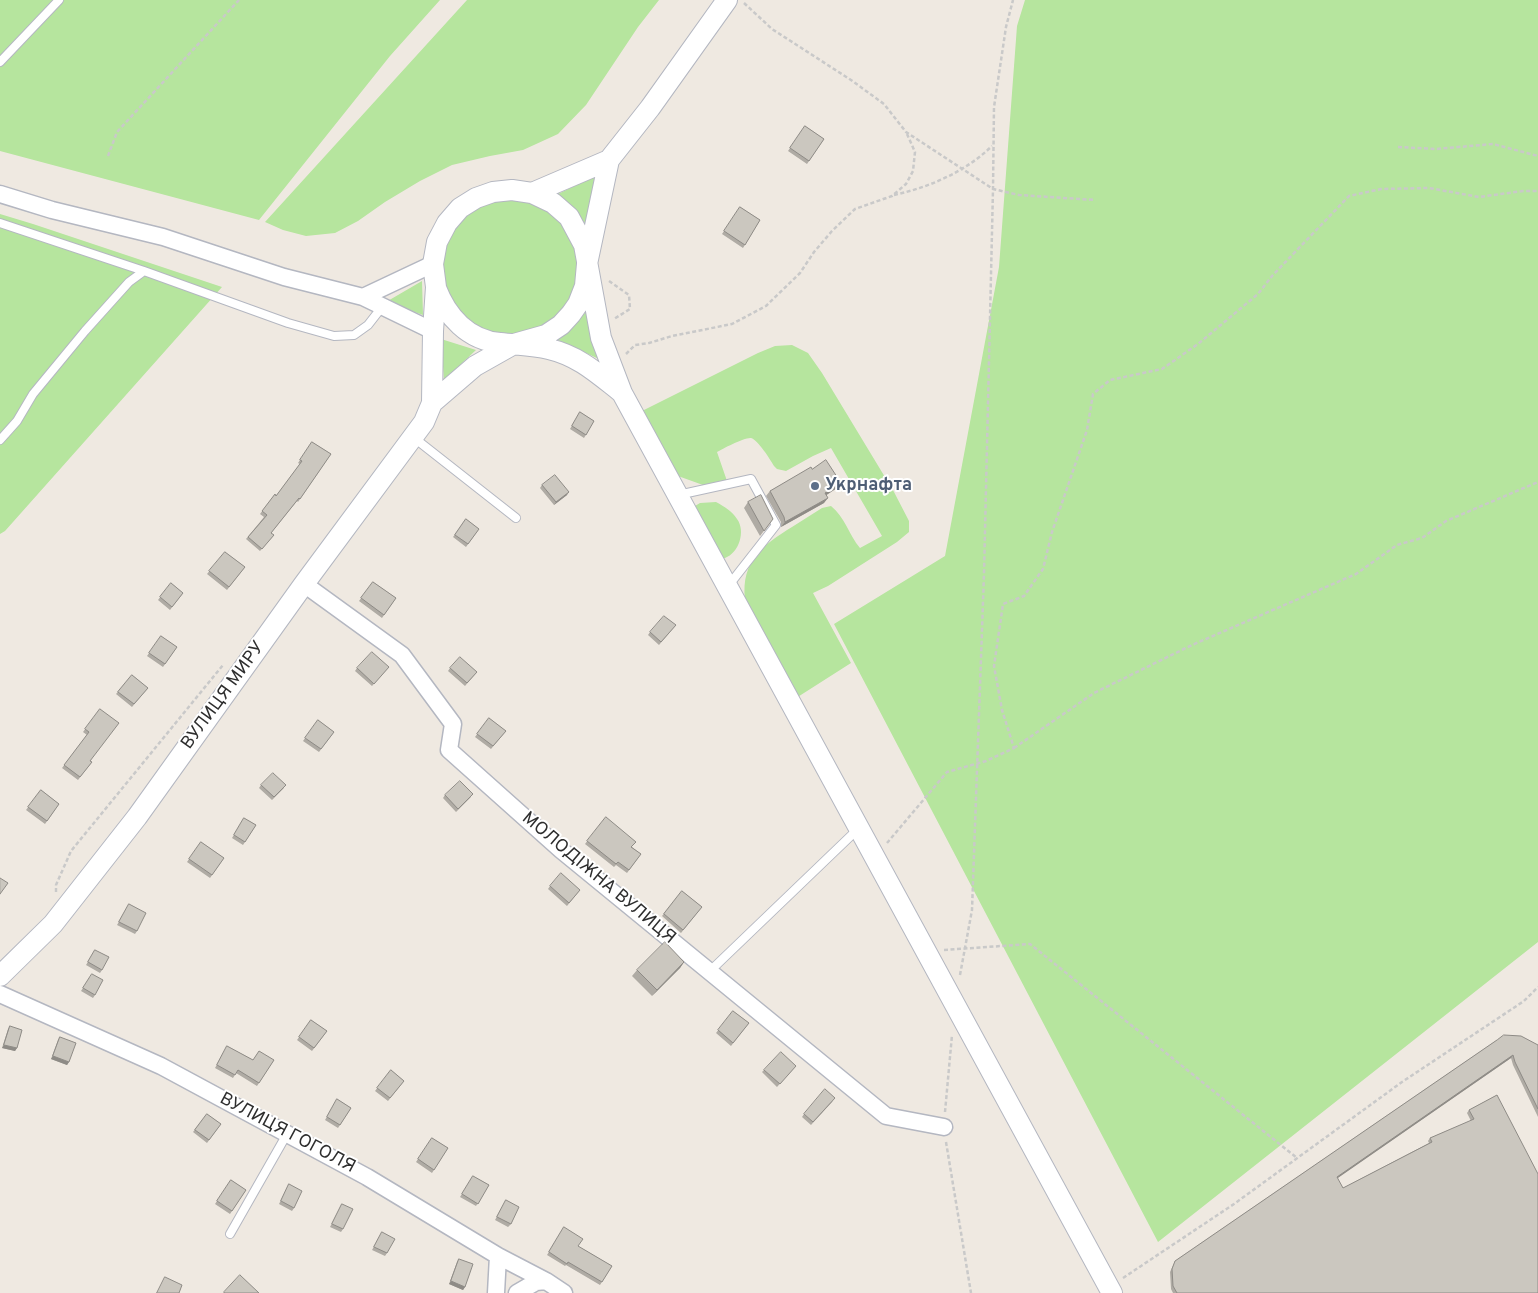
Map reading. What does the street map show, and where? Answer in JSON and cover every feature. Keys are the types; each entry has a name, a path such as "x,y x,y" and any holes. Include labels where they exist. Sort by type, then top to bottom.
{"street":[{"path":"432,403 475,366 514,344 546,336 561,325 571,314 578,304 585,286 587,264 609,160 650,108 728,0"},
{"path":"532,193 609,160"},
{"path":"432,403 436,286 433,264 437,242 447,223 460,208 476,198 492,192 512,190 532,193 553,203 569,217 584,245 601,338 622,393 927,952 1107,1291"},
{"path":"0,194 52,210 163,237 284,277 363,297 433,331 498,343 550,349 583,362 622,393"},
{"path":"363,297 433,264"},
{"path":"436,286 442,303 452,317 467,331 484,340"},
{"name":"ВУЛИЦЯ МИРУ","path":"0,976 54,924 137,817 304,584 424,422 432,403"},
{"name":"МОЛОДІЖНА ВУЛИЦЯ","path":"304,584 402,655 454,724 449,750 561,850 886,1116 944,1127"},
{"name":"ВУЛИЦЯ ГОГОЛЯ","path":"0,994 161,1066 368,1176 498,1256 546,1281 564,1293"},
{"path":"496,1293 498,1256"},
{"path":"517,1293 536,1282 546,1281"}],"lane":[{"path":"0,62 60,0"},
{"path":"0,222 288,323 334,336 354,336 368,325 382,307"},
{"path":"0,440 17,421 33,394 85,331 129,282 144,271"},
{"path":"413,437 516,518"},
{"path":"678,495 751,479 755,486 776,525 728,586"},
{"path":"709,972 859,828"},
{"path":"230,1234 287,1134"}],"path":[{"path":"108,156 117,132 239,0"},
{"path":"742,0 772,29 852,80 884,104 906,132 914,152 913,171 906,184 892,196"},
{"path":"960,976 972,910 984,574 994,107 1006,27 1013,0"},
{"path":"906,132 993,190 1018,194 1095,200"},
{"path":"1398,147 1436,149 1493,144 1538,156"},
{"path":"612,367 635,345 649,344 679,334 732,324 766,306 800,272 832,230 855,209 945,179 982,156 993,145"},
{"path":"1014,748 1002,710 994,666 1003,604 1024,596 1043,569 1052,532 1087,430 1093,394 1110,380 1162,369 1198,344 1258,294 1272,276 1349,196 1381,189 1429,188 1480,197 1523,191 1538,191"},
{"path":"607,280 629,295 630,309"},
{"path":"875,857 947,772 986,761 1014,748 1094,693 1192,645 1356,574 1397,545 1422,538 1446,520 1538,482"},
{"path":"56,894 56,885 71,851 228,658"},
{"path":"927,952 1030,944 1297,1158"},
{"path":"1107,1291 1234,1204 1402,1082 1524,1001 1538,987"},
{"path":"952,1032 944,1127 971,1293"}],"green space":[{"path":"0,0 440,0 390,56 259,220 0,151"},
{"path":"467,0 659,0 638,27 586,105 558,134 523,150 452,165 420,181 358,221 335,233 306,236 283,230 265,222"},
{"path":"1025,0 1538,0 1538,942 1158,1242 834,624 945,556 999,267 1017,26"},
{"path":"597,175 586,224 556,195"},
{"path":"493,199 529,200 548,209 563,222 577,248 578,285 556,321 513,339 470,327 441,286 442,245 463,214"},
{"path":"0,214 222,287 5,531 0,534"},
{"path":"422,281 423,315 386,302"},
{"path":"588,310 601,360 558,340"},
{"path":"441,339 476,350 444,380"},
{"path":"792,345 808,353 822,373 894,492 909,521 909,532 897,542 828,586 813,593 851,663 793,700 745,599 745,586 750,564 772,540 822,508 831,506 840,515 860,548 882,536 831,448 786,471 777,469 774,466 754,439 744,439 717,452 727,481 703,485 678,476 638,413 758,353 775,346"},
{"path":"716,502 733,514 741,529 740,541 737,547 730,555 721,559 717,559 695,506 700,503"}],"building":[{"path":"805,126 824,139 809,161 790,148"},
{"path":"740,207 760,220 745,245 724,231"},
{"path":"580,412 594,421 586,435 572,426"},
{"path":"312,442 331,454 300,499 271,533 274,535 262,549 248,537 267,515 262,511 275,494 276,496 302,461 300,460"},
{"path":"826,460 841,483 825,493 828,498 785,522 770,491"},
{"path":"555,475 569,492 556,502 542,485"},
{"path":"761,495 773,519 764,531 748,502"},
{"path":"466,519 479,529 468,544 455,535"},
{"path":"225,552 245,567 229,587 209,571"},
{"path":"373,582 396,598 384,615 361,598"},
{"path":"171,583 183,593 172,607 160,597"},
{"path":"664,616 676,625 661,642 650,632"},
{"path":"161,636 177,647 165,664 149,653"},
{"path":"372,652 389,667 374,684 357,668"},
{"path":"460,657 477,672 467,683 450,668"},
{"path":"132,675 148,688 134,704 118,692"},
{"path":"100,709 119,723 80,777 64,765 89,732 85,729"},
{"path":"489,718 506,731 493,746 477,734"},
{"path":"318,720 334,732 321,749 305,738"},
{"path":"273,773 286,785 274,797 261,785"},
{"path":"460,781 473,794 458,809 445,795"},
{"path":"41,790 59,804 47,821 28,807"},
{"path":"606,817 636,842 631,847 641,854 629,870 618,862 616,864 587,841"},
{"path":"244,818 256,825 245,842 234,835"},
{"path":"201,842 224,858 212,875 189,859"},
{"path":"561,873 580,890 569,903 550,886"},
{"path":"0,878 8,883 0,894"},
{"path":"682,891 702,907 683,930 664,914"},
{"path":"129,904 146,913 137,931 119,922"},
{"path":"665,942 684,962 657,990 637,970"},
{"path":"95,950 109,957 102,970 88,962"},
{"path":"92,974 103,980 95,995 83,988"},
{"path":"733,1011 749,1023 733,1043 718,1030"},
{"path":"311,1020 327,1031 314,1048 299,1037"},
{"path":"10,1026 22,1030 17,1048 4,1045"},
{"path":"1504,1035 1521,1036 1538,1045 1538,1109 1513,1055 1337,1177 1343,1188 1432,1142 1430,1138 1474,1119 1469,1110 1497,1095 1538,1174 1538,1293 1177,1293 1173,1286 1172,1269 1175,1261"},
{"path":"60,1037 76,1043 69,1062 53,1056"},
{"path":"227,1046 253,1060 259,1051 274,1060 259,1083 238,1070 235,1075 217,1065"},
{"path":"781,1052 796,1066 780,1084 764,1070"},
{"path":"391,1070 404,1081 390,1098 377,1088"},
{"path":"825,1089 835,1098 813,1122 804,1114"},
{"path":"337,1099 351,1108 340,1125 327,1117"},
{"path":"207,1114 221,1124 209,1140 195,1130"},
{"path":"432,1138 448,1148 434,1170 418,1159"},
{"path":"473,1176 489,1185 478,1204 462,1194"},
{"path":"231,1180 246,1190 232,1211 217,1201"},
{"path":"289,1184 302,1191 294,1208 281,1201"},
{"path":"506,1200 519,1207 511,1224 497,1217"},
{"path":"342,1204 353,1209 343,1229 332,1224"},
{"path":"564,1227 583,1239 578,1246 612,1266 602,1282 568,1262 567,1264 549,1252"},
{"path":"382,1232 395,1239 387,1253 374,1247"},
{"path":"459,1259 473,1264 465,1287 451,1281"},
{"path":"240,1275 259,1293 224,1293"},
{"path":"165,1277 182,1285 179,1293 157,1293"}],"place":[{"name":"Укрнафта","path":"815,486"}]}
